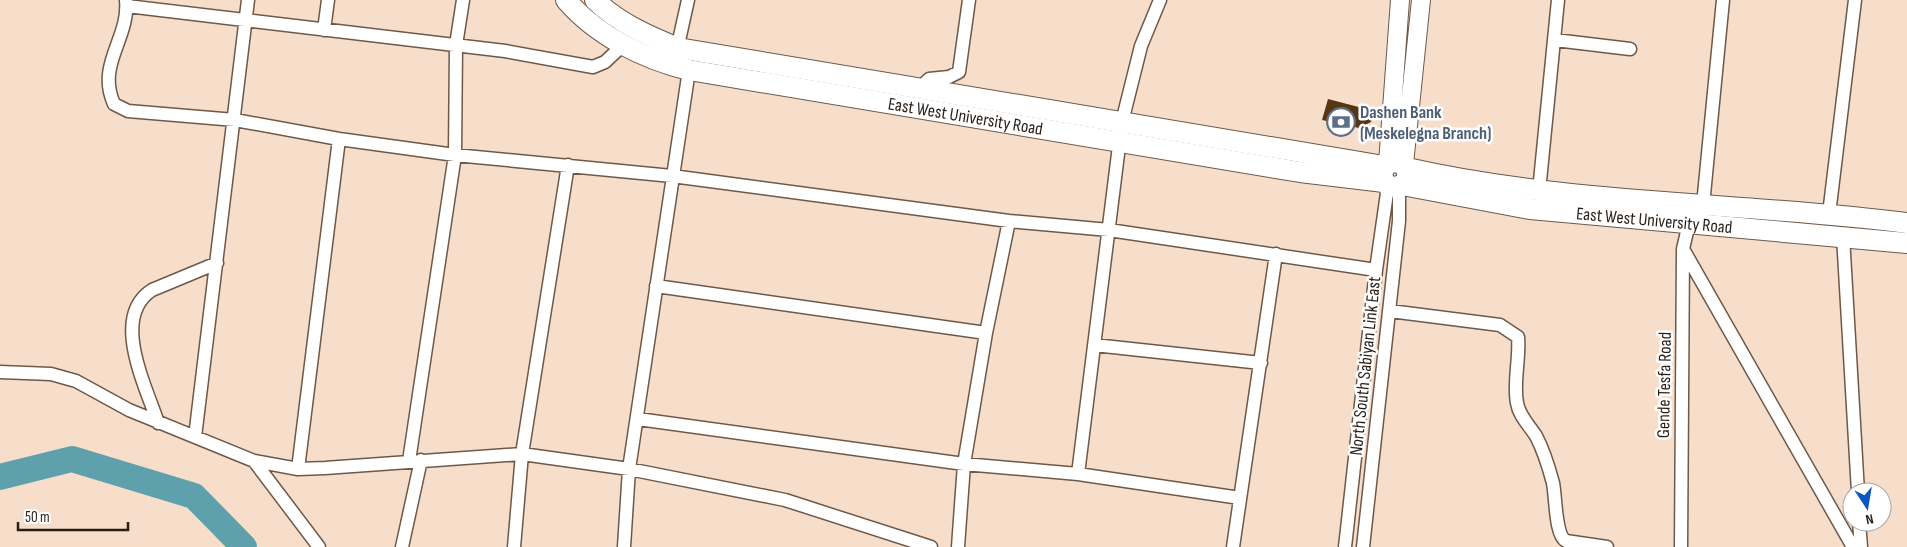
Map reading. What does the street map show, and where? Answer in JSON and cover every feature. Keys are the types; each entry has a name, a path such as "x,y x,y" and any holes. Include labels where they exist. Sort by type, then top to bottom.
{"main road":[{"name":"East West University Road","path":"566,0 577,13 624,45 680,61 1120,132"},
{"name":"East West University Road","path":"595,0 606,12 629,25 680,61 920,88 1300,172 1450,178 1539,191 1830,214 1907,224"},
{"name":"North South Sabiyan Link East","path":"1394,175 1400,0"},
{"name":"North South Sabiyan Link East","path":"1394,175 1421,0"},
{"name":"East West University Road","path":"1394,175 1530,209 1907,243"}],"street":[{"path":"195,437 235,120 248,0"},
{"path":"324,30 328,0"},
{"path":"402,547 455,156 456,45 463,0"},
{"path":"624,547 629,469 638,419 672,176 680,61 688,0"},
{"path":"920,88 929,78 949,77 959,72 969,0"},
{"path":"1078,474 1120,132 1141,46 1160,0"},
{"path":"1539,191 1558,0"},
{"path":"1689,223 1703,205 1723,0"},
{"path":"1830,214 1855,0"},
{"path":"624,45 605,62 593,67 505,51 324,30 127,3 125,21 107,77 114,104 128,111 235,120 339,139 455,156 672,176 1009,221 1109,230 1376,270"},
{"path":"1555,40 1630,49"},
{"path":"298,469 339,139"},
{"path":"514,547 522,454 568,165"},
{"name":"North South Sabiyan Link East","path":"1345,547 1376,270 1394,175"},
{"name":"North South Sabiyan Link East","path":"1363,547 1399,221 1394,175"},
{"path":"958,547 964,464 986,334 1009,221"},
{"name":"Gende Tesfa Road","path":"1681,547 1683,250 1689,223"},
{"path":"1844,236 1857,482"},
{"path":"1683,250 1853,547"},
{"path":"1233,547 1276,254"},
{"path":"158,423 132,343 135,309 142,296 152,290 217,263"},
{"path":"656,286 986,334"},
{"path":"1390,311 1500,325 1518,338 1517,402 1521,414 1536,436 1548,467 1557,499 1560,538 1566,541 1607,547"},
{"path":"1094,345 1260,363"},
{"path":"0,372 50,374 76,381 129,410 254,461 298,469 522,454 629,469 785,500 931,547"},
{"path":"638,419 964,464 1078,474 1240,498"},
{"path":"254,461 319,547"},
{"path":"1860,532 1861,547"}],"building":[{"path":"1328,99 1374,111 1371,122 1359,128 1322,120"}],"waterway":[{"path":"0,477 72,459 194,496 244,547"}],"place":[{"name":"Dashen Bank (Meskelegna Branch)","path":"1341,122"}]}
